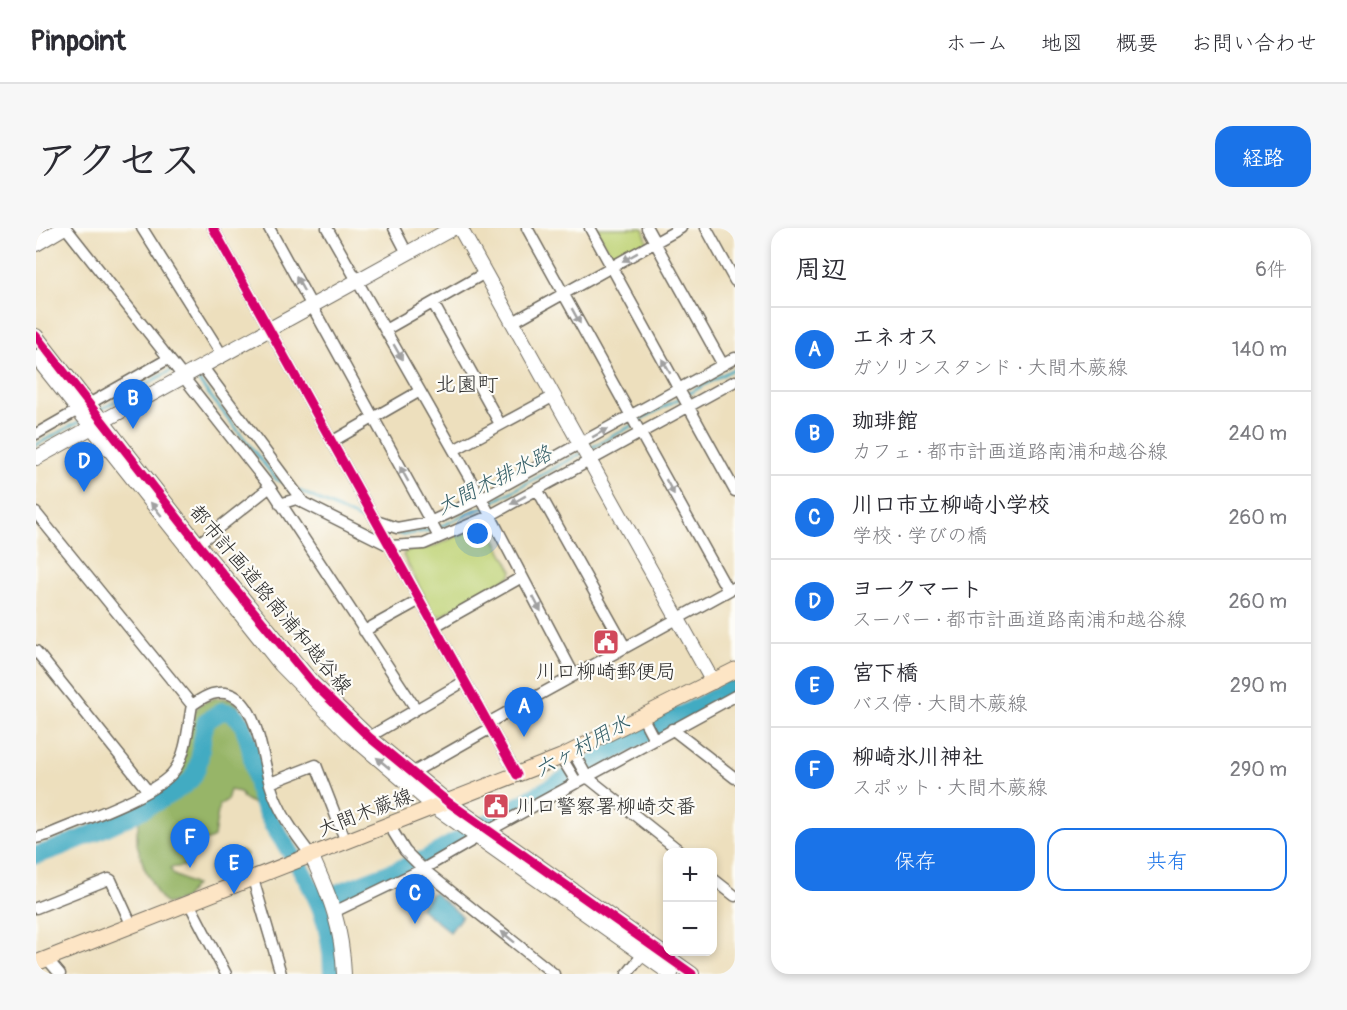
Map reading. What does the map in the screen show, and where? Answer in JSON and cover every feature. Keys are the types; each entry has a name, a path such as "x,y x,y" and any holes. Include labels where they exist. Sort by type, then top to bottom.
{"main road":[{"name":"大間木蕨線","path":"42,962 567,754 735,670"}],"street":[{"path":"36,244 65,228 183,369 285,478 303,502"},
{"path":"142,228 222,355"},
{"path":"213,228 517,775"},
{"path":"269,228 434,530"},
{"path":"327,228 454,450 574,675"},
{"path":"394,228 407,253"},
{"path":"36,434 90,416 183,369 222,355 453,228"},
{"path":"460,228 712,682"},
{"path":"412,773 574,675 731,589 640,433 527,228"},
{"path":"590,228 735,491"},
{"path":"647,228 723,365"},
{"path":"513,322 681,228"},
{"path":"706,228 735,281"},
{"path":"386,330 485,273"},
{"path":"433,303 501,424"},
{"name":"都市計画道路南浦和越谷線","path":"36,336 90,416 287,673 348,733 442,804 692,974"},
{"name":"都市計画道路南浦和越谷線","path":"36,357 90,416 312,682 369,737 412,773 442,804"},
{"path":"377,523 397,528 434,530 485,507 580,444 735,358"},
{"path":"36,458 90,416 183,369"},
{"path":"183,369 270,487 416,710"},
{"path":"280,504 296,500 303,502 388,541 410,546 434,530 485,507 537,489 735,381"},
{"path":"333,441 420,391"},
{"path":"454,450 554,396"},
{"path":"724,471 735,464"},
{"path":"198,544 270,487"},
{"path":"537,489 625,647"},
{"path":"36,513 192,705"},
{"path":"435,626 522,577"},
{"path":"364,631 420,600"},
{"path":"36,651 148,791"},
{"path":"369,737 465,681"},
{"path":"37,835 148,791 175,771 185,740 192,705 212,694 225,693 237,697 252,715 270,783 292,830 332,901 341,935 344,974"},
{"path":"332,901 418,865 485,833 735,696"},
{"path":"642,718 654,740"},
{"path":"672,729 735,778"},
{"path":"567,754 587,777 676,848"},
{"path":"567,754 577,783"},
{"path":"270,783 316,765 346,842"},
{"path":"389,825 418,865 554,974"},
{"name":"都市計画道路南浦和越谷線","path":"485,833 671,974"},
{"path":"36,908 111,879 132,926"},
{"path":"253,879 281,974"},
{"path":"717,882 735,897"},
{"path":"189,903 226,974"},
{"path":"627,974 643,954"},
{"path":"42,962 60,974"}],"green space":[{"path":"596,228 643,228 648,243 613,259"},
{"path":"485,524 488,525 512,570 511,576 441,616 434,615 403,555 406,551 432,547"},
{"path":"215,698 232,700 241,711 255,752 265,803 259,807 243,798 240,792 230,790 227,800 219,805 214,837 198,841 189,865 170,868 174,875 195,885 184,899 166,904 158,895 144,867 137,844 143,803 151,796 169,788 176,780 195,711 200,704"},
{"path":"225,851 232,854 240,851 247,854 228,880 218,877 210,870 212,864"}],"water":[{"path":"433,892 462,916 450,932 420,908"}],"waterway":[{"name":"大間木排水路","path":"686,395 735,368"},
{"name":"大間木排水路","path":"98,411 170,371"},
{"name":"大間木排水路","path":"197,379 276,479 284,483"},
{"name":"大間木排水路","path":"638,421 680,398"},
{"name":"大間木排水路","path":"36,445 82,420"},
{"name":"大間木排水路","path":"589,449 633,425"},
{"name":"大間木排水路","path":"489,504 580,454"},
{"name":"大間木排水路","path":"300,491 376,527"},
{"name":"大間木排水路","path":"437,528 483,507"},
{"name":"大間木排水路","path":"385,530 403,535 431,530"},
{"name":"六ヶ村用水","path":"319,900 425,859 598,760 735,686"},
{"path":"36,855 119,821 183,786 196,772 206,721 222,711 235,715 245,731 264,808 299,865 321,909 329,939 332,974"}],"cycle path":[{"path":"213,228 517,775"},
{"path":"36,336 198,544 312,682 369,737 448,802 692,974"}],"place":[{"name":"珈琲館","path":"133,429"},
{"name":"ヨークマート","path":"84,492"},
{"name":"川口柳崎郵便局","path":"606,642"},
{"name":"エネオス","path":"524,737"},
{"name":"川口警察署柳崎交番","path":"496,806"},
{"name":"柳崎氷川神社","path":"190,868"},
{"name":"宮下橋","path":"234,894"},
{"name":"川口市立柳崎小学校","path":"415,924"}],"district":[{"name":"北園町","path":"467,384"}]}
